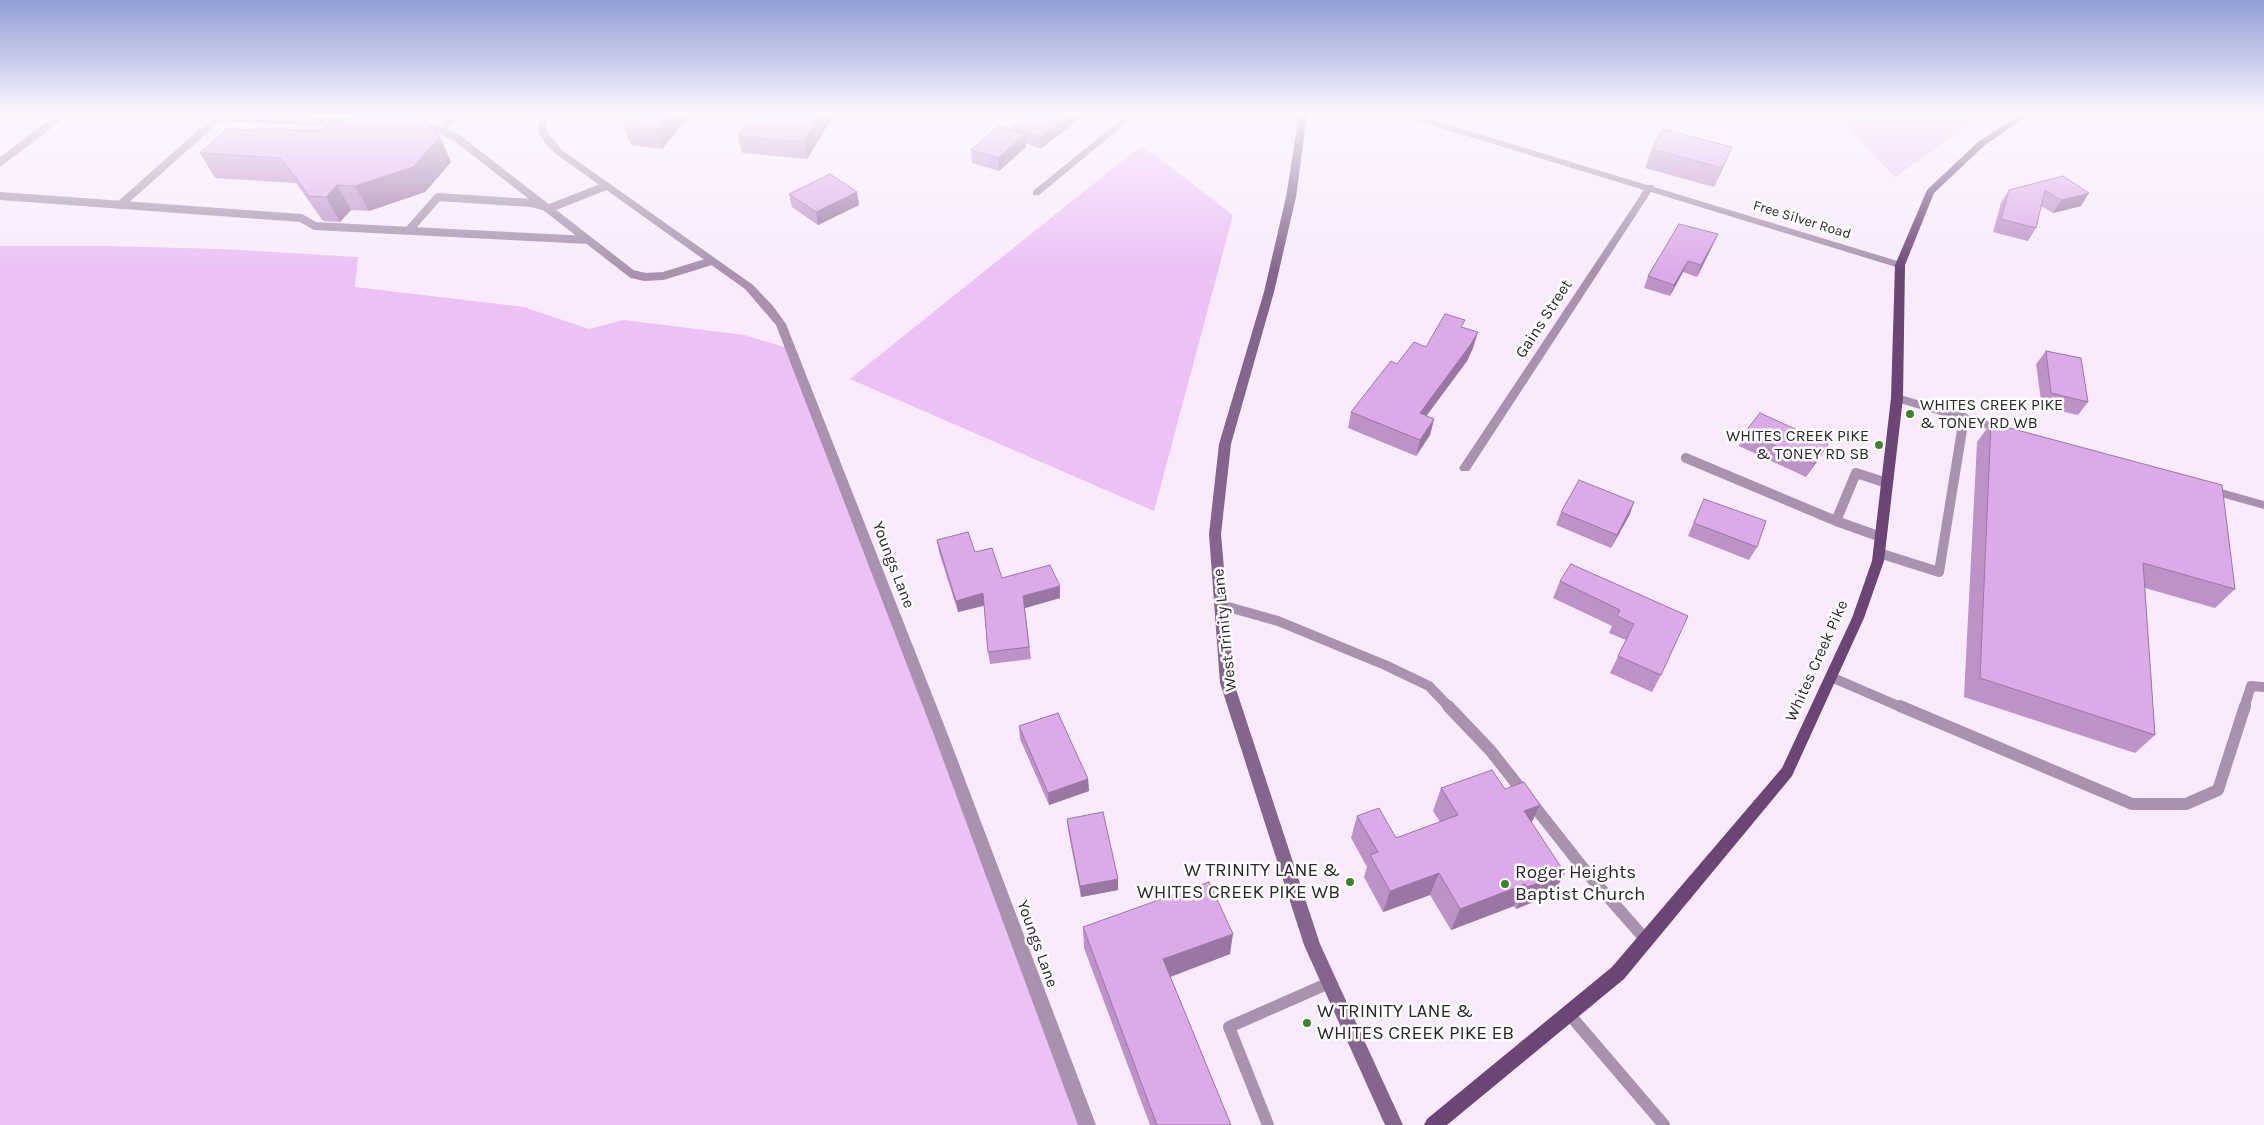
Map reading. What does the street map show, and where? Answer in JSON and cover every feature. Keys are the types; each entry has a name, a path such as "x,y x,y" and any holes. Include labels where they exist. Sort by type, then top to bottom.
{"main road":[{"name":"West Trinity Lane","path":"1295,168 1291,197 1269,292 1225,444 1215,534 1228,683 1312,945 1394,1125"},
{"name":"Whites Creek Pike","path":"1433,1125 1618,974 1787,772 1858,618 1878,561 1897,398 1900,265 1930,192 1956,168"}],"street":[{"name":"Youngs Lane","path":"582,168 749,287 781,324 938,726 1087,1125"},
{"path":"1036,193 1067,168"},
{"name":"Free Silver Road","path":"1584,168 1900,265"},
{"name":"Gains Street","path":"1466,468 1650,187"},
{"path":"1897,398 2020,434"},
{"path":"2198,486 2264,505"}],"lane":[{"path":"120,205 162,168"},
{"path":"496,168 632,274 645,277 663,276 680,273 712,261"},
{"path":"409,230 438,197 532,203 550,208 606,186"},
{"path":"0,196 301,218 315,226 588,240"},
{"path":"1879,553 1939,572 1964,418"},
{"path":"1686,458 1836,521 1881,537"},
{"path":"1836,521 1856,473 1887,483"},
{"path":"1221,605 1278,621 1385,665 1429,686 1490,750 1587,872 1646,940"},
{"path":"1831,676 2132,804 2186,804 2218,790 2251,686 2264,687"},
{"path":"1268,1125 1229,1027 1329,983"},
{"path":"1569,1014 1664,1125"}],"shaded area":[{"path":"1114,168 1171,168 1233,215 1154,511 850,379"},
{"path":"1886,168 1909,168 1895,177"},
{"path":"0,246 223,249 358,257 355,287 524,307 589,329 624,320 744,335 791,349 1086,1125 0,1125"}],"building":[{"path":"288,168 411,168 355,186 337,185 326,197 309,196"},
{"path":"830,174 857,192 816,212 789,194"},
{"path":"2063,176 2089,193 2061,200 2045,190 2036,228 2001,219 2009,190"},
{"path":"1679,224 1718,234 1701,265 1688,261 1674,285 1648,276"},
{"path":"1445,314 1465,320 1461,327 1478,332 1420,413 1434,419 1420,440 1351,412 1391,361 1397,364 1414,342 1426,347"},
{"path":"2046,351 2081,358 2088,402 2051,393"},
{"path":"1760,413 1828,444 1814,464 1745,432"},
{"path":"1991,423 2222,485 2235,589 2143,563 2155,735 1980,678"},
{"path":"1579,480 1634,502 1617,535 1561,512"},
{"path":"1704,499 1766,521 1757,547 1694,523"},
{"path":"968,532 975,552 992,548 1002,578 1050,565 1060,586 1023,596 1029,647 988,652 983,593 956,601 937,540"},
{"path":"1571,564 1688,616 1661,675 1618,656 1634,624 1617,616 1620,610 1560,581"},
{"path":"1058,713 1088,779 1048,793 1019,726"},
{"path":"1492,770 1505,789 1524,782 1540,805 1524,811 1565,873 1527,887 1525,884 1460,909 1439,873 1390,891 1370,855 1378,852 1357,816 1379,808 1396,838 1458,815 1441,788"},
{"path":"1103,812 1118,879 1080,886 1067,819"},
{"path":"1209,882 1233,934 1163,959 1231,1125 1157,1125 1083,927"}],"place":[{"name":"WHITES CREEK PIKE & TONEY RD WB","path":"1910,414"},
{"name":"WHITES CREEK PIKE & TONEY RD SB","path":"1879,445"},
{"name":"W TRINITY LANE & WHITES CREEK PIKE WB","path":"1350,882"},
{"name":"Roger Heights Baptist Church","path":"1505,884"},
{"name":"W TRINITY LANE & WHITES CREEK PIKE EB","path":"1307,1023"}]}
